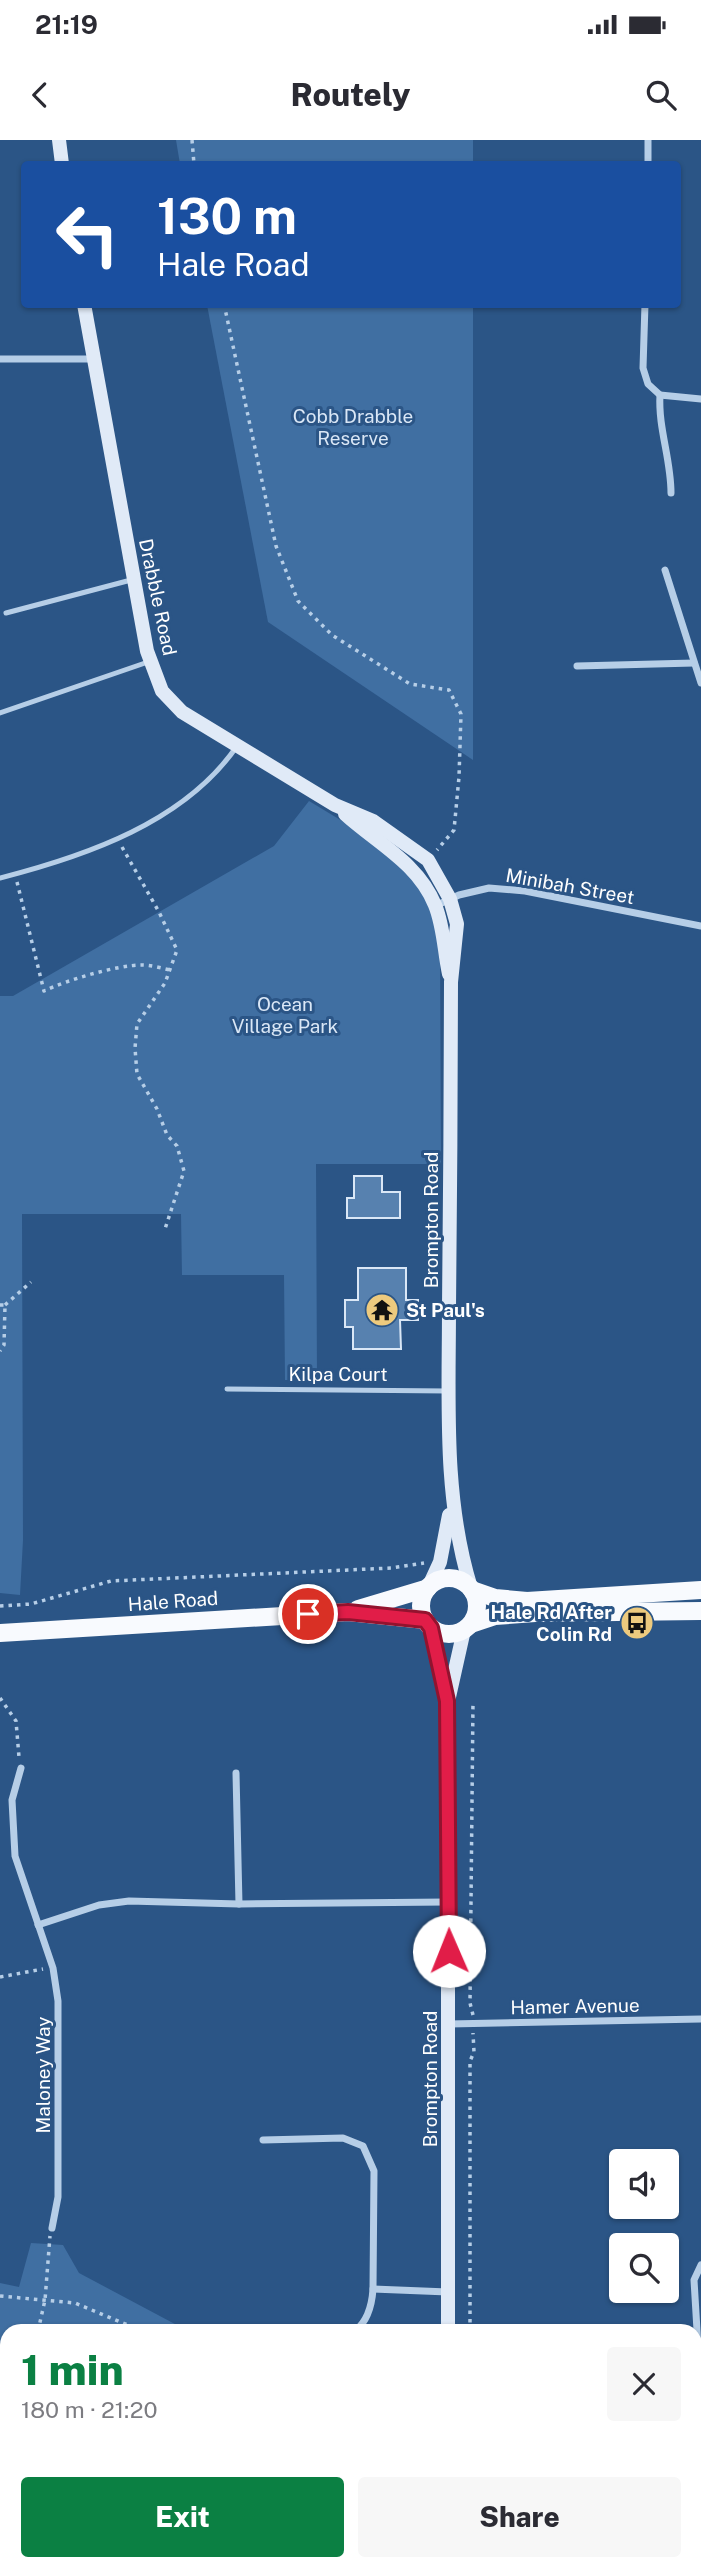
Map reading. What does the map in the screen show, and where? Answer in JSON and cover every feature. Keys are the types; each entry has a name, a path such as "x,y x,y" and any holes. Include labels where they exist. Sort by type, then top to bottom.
{"main road":[{"path":"701,1590 527,1601 495,1598 454,1579 436,1582 428,1588 422,1598 421,1610 428,1624 441,1633 453,1634 495,1616 701,1611"},
{"name":"Hale Road","path":"348,1612 428,1588"},
{"path":"468,1627 478,1607 471,1589"},
{"name":"Hale Road","path":"0,1633 348,1612 428,1624"}],"street":[{"path":"59,140 62,161"},
{"path":"648,140 648,161"},
{"name":"Drabble Road","path":"85,308 134,579 151,662 162,691 182,712 335,805 373,821 428,860 450,899"},
{"path":"645,308 643,368 648,384 660,395 701,398"},
{"path":"0,359 92,359"},
{"path":"660,395 659,412 671,469 671,493"},
{"path":"666,570 701,683"},
{"path":"577,666 694,663"},
{"name":"Drabble Road","path":"335,805 414,870 435,906"},
{"name":"Minibah Street","path":"435,906 489,888 525,891 701,926"},
{"name":"Brompton Road","path":"450,899 457,924 451,982 449,1391 452,1500 460,1550 471,1589"},
{"name":"Brompton Road","path":"435,906 442,928 451,982"},
{"name":"Brompton Road","path":"428,1588 440,1562 452,1500"},
{"name":"Brompton Road","path":"428,1624 447,1701 448,2324"},
{"name":"Brompton Road","path":"447,1701 468,1627"},
{"name":"Maloney Way","path":"21,1768 12,1800 15,1856 53,1968 58,2001 58,2197 52,2228"},
{"path":"236,1773 239,1904"},
{"path":"38,1925 99,1905 129,1901 239,1904 448,1902"},
{"name":"Hamer Avenue","path":"449,2024 701,2019"},
{"path":"262,2140 343,2138 363,2146 374,2171 372,2304 362,2324"},
{"path":"697,2324 694,2280 701,2265"},
{"path":"373,2289 448,2292"}],"lane":[{"path":"6,613 134,579"},
{"path":"0,713 151,662"},
{"path":"0,878 53,864 118,840 202,788 220,771 237,746"},
{"name":"Kilpa Court","path":"227,1389 449,1391"}],"path":[{"path":"192,140 194,161"},
{"path":"225,308 276,546 298,601 332,635 410,684 449,690 461,714 460,777 454,830 428,860"},
{"path":"118,840 177,950 165,983 136,1024 136,1074 167,1135 177,1146 184,1171 164,1232"},
{"path":"15,874 44,991 62,983 119,968 143,965 170,970"},
{"path":"0,1351 4,1345 2,1305 31,1282"},
{"path":"0,1606 31,1604 111,1581 391,1568 428,1562"},
{"path":"0,1698 16,1721 16,1747 21,1768"},
{"path":"0,1977 53,1968"},
{"path":"40,2324 45,2300 47,2244 52,2228"},
{"path":"0,2296 45,2300 94,2309 127,2324"}],"green space":[{"path":"176,140 473,140 473,161 180,161"},
{"name":"Cobb Drabble Reserve","path":"208,308 473,308 473,760 268,622"},
{"name":"Ocean Village Park","path":"309,801 362,833 409,873 431,908 440,951 441,1164 316,1164 317,1380 285,1380 284,1275 182,1275 181,1214 22,1214 23,1540 20,1595 0,1593 0,996 13,996 274,846"},
{"path":"31,2243 63,2245 79,2273 175,2324 0,2324 0,2283 19,2287"}],"building":[{"path":"354,1176 382,1176 382,1192 400,1192 400,1218 347,1218 347,1198 354,1198"},
{"name":"St Paul's","path":"358,1268 406,1268 406,1300 418,1300 418,1320 400,1320 401,1349 353,1349 353,1327 345,1327 345,1300 358,1300"}],"place":[{"name":"St Paul's","path":"382,1310"},
{"name":"Hale Rd After Colin Rd","path":"637,1623"}],"route":[{"path":"308,1614 348,1612 425,1620 431,1628 447,1701 449,1951"}]}
